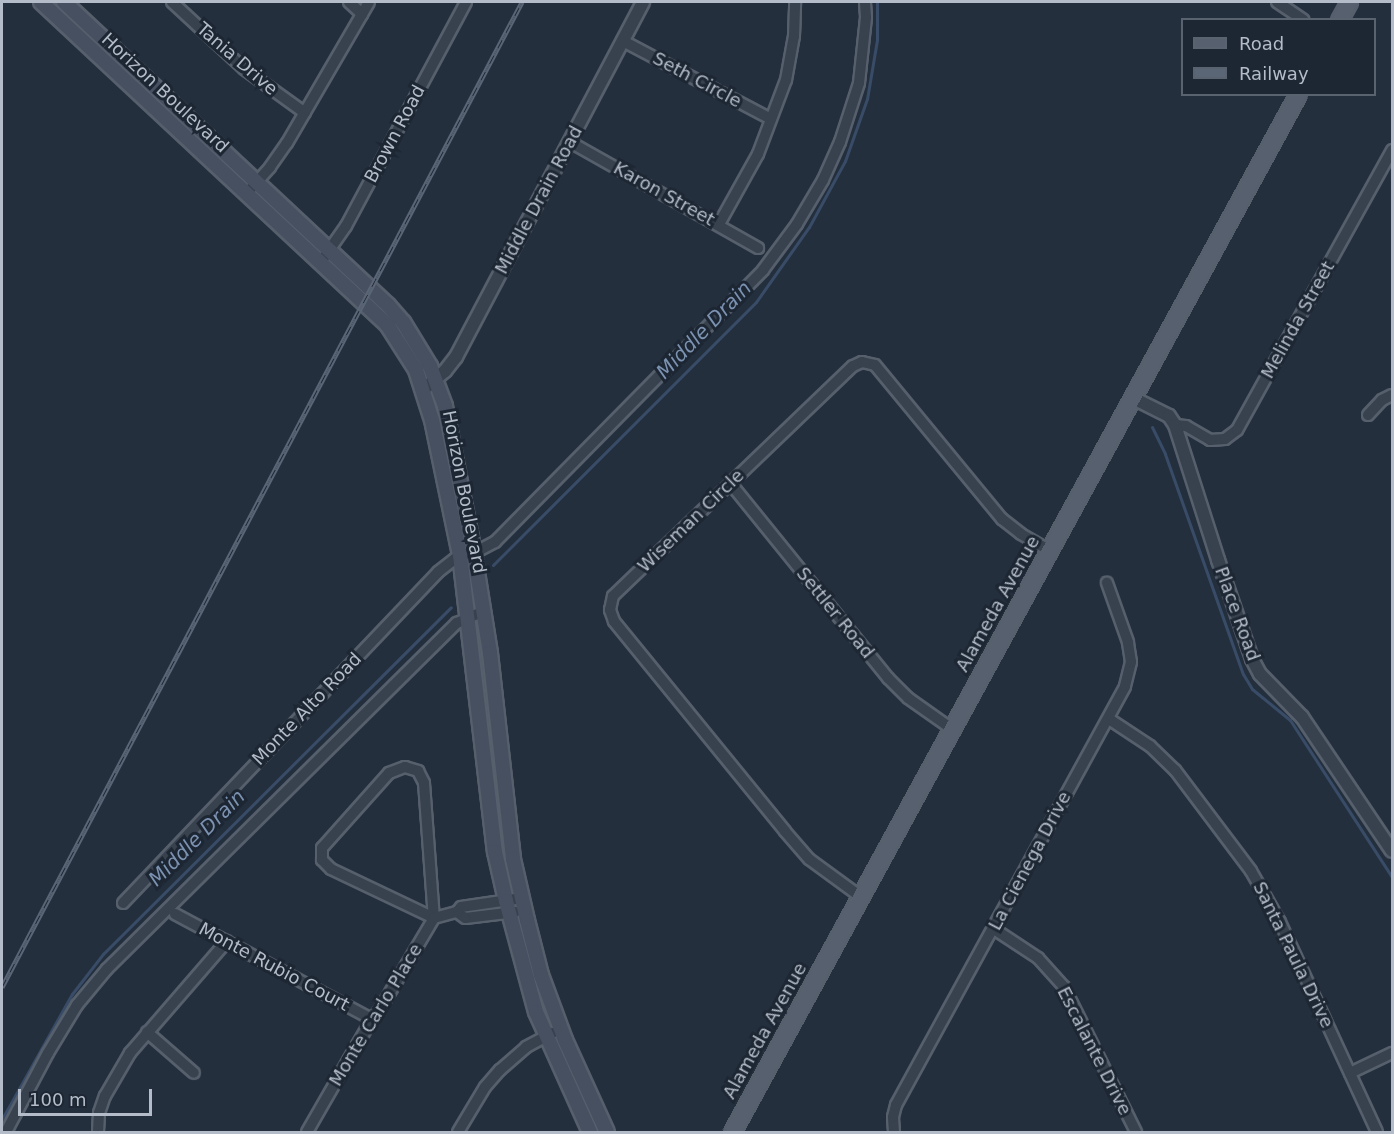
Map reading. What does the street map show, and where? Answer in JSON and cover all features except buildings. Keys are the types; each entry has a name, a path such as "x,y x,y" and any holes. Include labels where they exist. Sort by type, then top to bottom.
{"main road":[{"name":"Horizon Boulevard","path":"41,2 388,326 416,370 423,390 460,555 469,615 495,852 507,907 536,1012 590,1132"},
{"name":"Horizon Boulevard","path":"64,2 404,322 436,379 445,406 484,611 513,859 523,904 542,975 561,1029 607,1132"},
{"path":"1340,18 1349,2"},
{"name":"Alameda Avenue","path":"732,1132 1297,96"}],"street":[{"name":"Tania Drive","path":"172,2 244,69 305,113"},
{"path":"349,2 362,14"},
{"path":"246,194 276,159 369,2"},
{"name":"Brown Road","path":"320,263 346,225 466,2"},
{"name":"Middle Drain Road","path":"423,390 456,357 643,2"},
{"path":"718,224 758,154 786,80 792,58 795,2"},
{"path":"460,555 474,553 495,542 513,526 763,270 797,224 823,180 840,142 859,83 866,17 865,2"},
{"path":"1277,2 1301,18"},
{"name":"Seth Circle","path":"623,41 771,119"},
{"name":"Karon Street","path":"570,142 758,248"},
{"name":"Melinda Street","path":"1175,425 1186,426 1210,440 1225,439 1237,430 1392,150"},
{"path":"1380,173 1392,177"},
{"name":"Wiseman Circle","path":"861,897 809,859 611,616 610,603 619,590 853,366 868,362 875,365 986,503 1021,534 1050,551"},
{"path":"1368,415 1382,400 1392,395"},
{"path":"1133,398 1169,416 1175,425"},
{"name":"Place Road","path":"1175,425 1252,660 1265,681 1283,695 1302,717 1392,850"},
{"name":"Settler Road","path":"731,484 888,678 908,698 952,729"},
{"name":"Monte Alto Road","path":"123,903 438,572 460,555"},
{"name":"La Cienega Drive","path":"894,1132 893,1117 896,1105 1125,686 1131,662 1128,642 1107,583"},
{"path":"6,1132 59,1034 77,1005 107,969 457,623 469,615 484,611"},
{"name":"Santa Paula Drive","path":"1109,719 1136,736 1165,760 1235,847 1280,922 1377,1132"},
{"path":"434,918 424,783 418,771 405,767 389,773 322,848 322,860 331,869 434,918 457,912 461,907 507,907 523,904"},
{"name":"Monte Rubio Court","path":"175,914 372,1020"},
{"name":"Monte Carlo Place","path":"307,1132 434,918"},
{"name":"Escalante Drive","path":"994,929 1038,958 1064,987 1136,1132"},
{"path":"98,1132 99,1113 105,1096 130,1053 227,941"},
{"path":"458,1132 485,1087 500,1070 526,1047 561,1029"},
{"path":"147,1032 194,1073"},
{"path":"1350,1073 1392,1053"}],"waterway":[{"name":"Middle Drain","path":"493,565 756,302 809,227 845,161 867,99 877,40 877,2"},
{"path":"1152,427 1165,454 1243,674 1252,689 1290,720 1392,877"},
{"name":"Middle Drain","path":"2,1119 72,994 103,954 451,607"}],"railway":[{"path":"2,987 522,2"}]}
